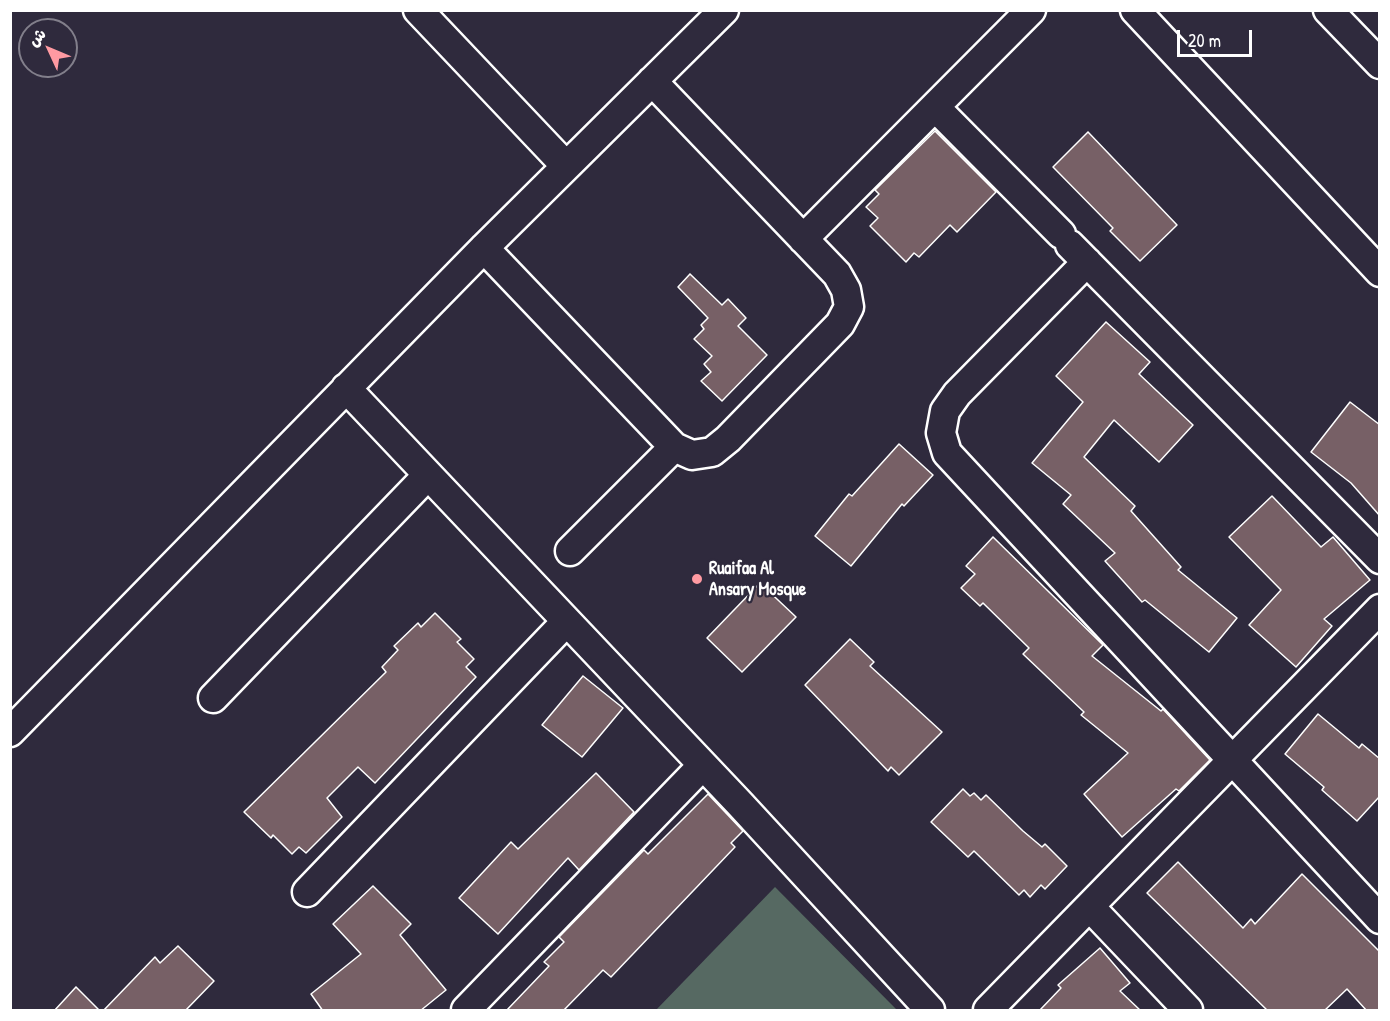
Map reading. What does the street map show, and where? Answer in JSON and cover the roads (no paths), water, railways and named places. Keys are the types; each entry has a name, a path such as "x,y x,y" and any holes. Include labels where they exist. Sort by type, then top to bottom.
{"street":[{"path":"10,732 484,248 724,10"},
{"path":"803,239 1031,10"},
{"path":"1135,10 1380,272"},
{"path":"419,11 567,166"},
{"path":"1340,15 1380,64"},
{"path":"484,248 674,447 692,455 712,452 840,324 849,308 846,290 837,274 652,81"},
{"path":"936,107 1380,559"},
{"path":"1073,247 945,411 941,433 947,453 1380,919"},
{"path":"346,388 703,765 930,1011"},
{"path":"570,551 674,447"},
{"path":"213,698 428,475"},
{"path":"988,1011 1380,609"},
{"path":"307,892 566,622"},
{"path":"466,1011 703,765"},
{"path":"1090,907 1188,1011"}],"place":[{"name":"Ruaifaa Al Ansary Mosque","path":"697,579"}]}
